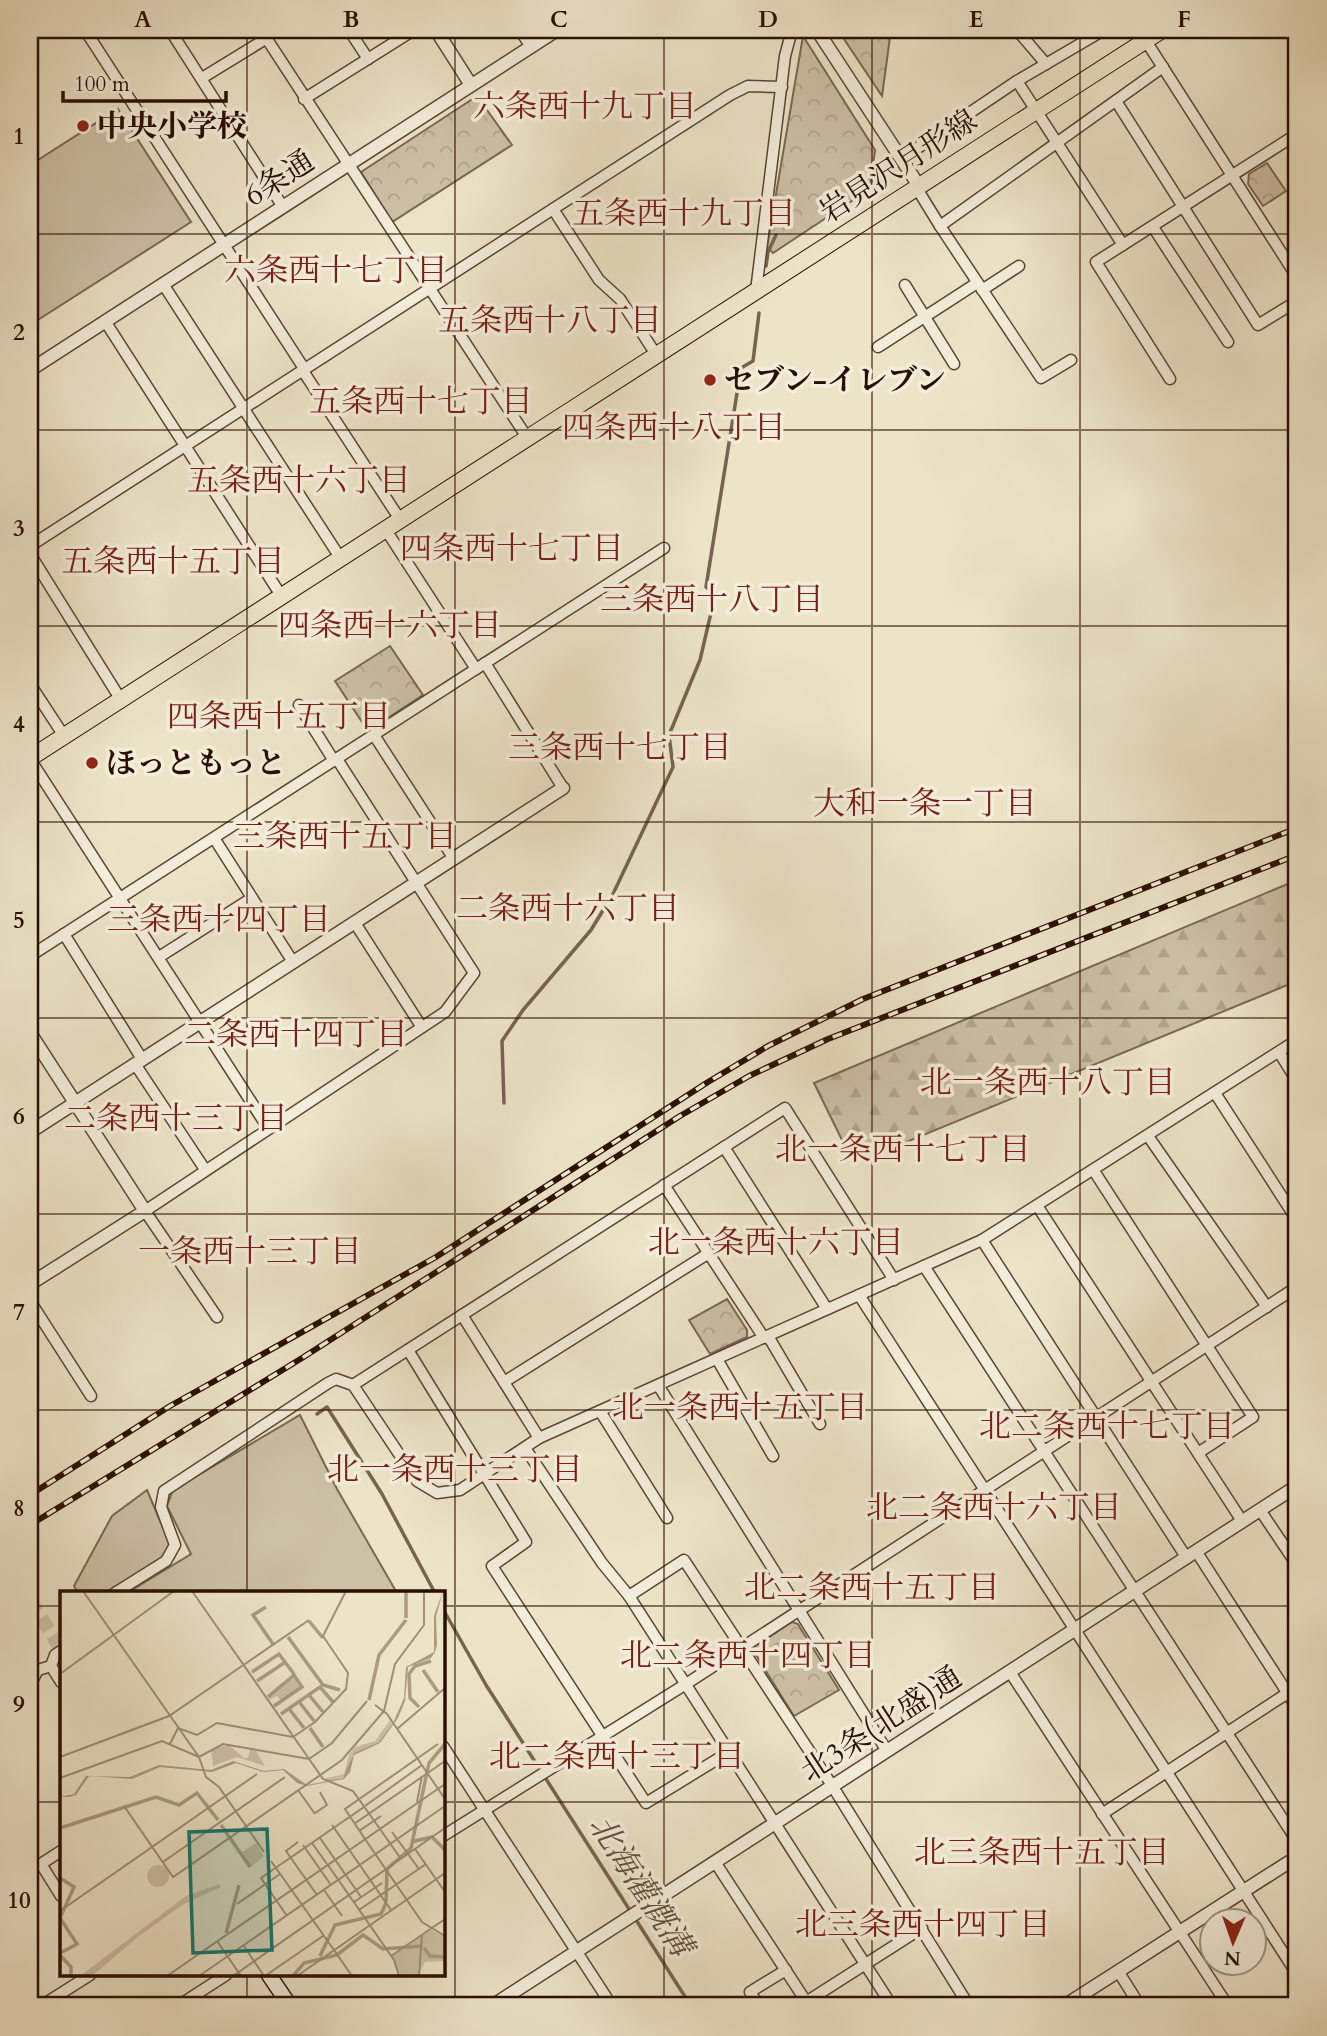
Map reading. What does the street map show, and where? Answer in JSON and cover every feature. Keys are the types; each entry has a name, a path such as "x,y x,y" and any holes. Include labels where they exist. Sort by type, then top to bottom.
{"main road":[{"name":"岩見沢月形線","path":"30,759 1037,111 1142,35 1162,30"},
{"path":"270,1976 290,2006"}],"street":[{"path":"85,30 401,520"},
{"path":"170,30 283,207"},
{"path":"349,30 368,59"},
{"path":"304,99 414,30"},
{"path":"436,30 471,85"},
{"path":"520,30 531,47"},
{"name":"6条通","path":"30,370 557,30"},
{"path":"756,291 782,87 792,30"},
{"path":"817,30 940,226 1041,378 1071,360"},
{"path":"1017,30 1046,64"},
{"path":"919,147 1017,81 1104,30"},
{"path":"202,78 264,34 528,439"},
{"path":"1142,35 1297,277"},
{"path":"940,226 1163,66"},
{"path":"1017,81 1123,245"},
{"path":"30,546 739,90 757,85 782,87"},
{"path":"1116,101 1258,325 1297,301"},
{"path":"1170,379 1096,262 1234,177 1297,134"},
{"path":"553,209 599,280 620,299 657,356"},
{"path":"1153,227 1227,342"},
{"path":"878,347 925,317 1019,266"},
{"path":"163,284 341,559"},
{"path":"905,285 954,364"},
{"path":"105,321 282,597"},
{"path":"30,1132 564,788 386,530"},
{"path":"30,956 664,548"},
{"path":"30,554 121,700"},
{"path":"30,684 64,736"},
{"path":"30,1284 145,1211 205,1168 444,1012 472,978 474,969 299,705"},
{"path":"374,735 454,859"},
{"path":"30,759 268,1128"},
{"path":"214,838 293,962"},
{"path":"159,957 252,898"},
{"path":"355,923 421,1026"},
{"path":"64,934 138,1062 205,1168"},
{"path":"30,1033 217,1318"},
{"path":"118,1591 171,1557 175,1545 160,1500 169,1487 328,1383 336,1380 353,1385 417,1481 428,1489 449,1493 485,1474 539,1438 982,1240 1038,1207 1297,1040"},
{"path":"1279,1052 1297,1081"},
{"path":"1215,1093 1297,1220"},
{"path":"353,1385 785,1108 894,1280"},
{"path":"1148,1136 1267,1307"},
{"path":"724,1147 827,1309"},
{"path":"1094,1171 1254,1417 1198,1453"},
{"path":"664,1185 820,1423"},
{"path":"1038,1207 1242,1521"},
{"path":"982,1240 1097,1418 1191,1554 1292,1690 1297,1708"},
{"path":"504,1382 709,1253"},
{"path":"924,1266 1297,1841"},
{"path":"444,1835 686,1684 1297,1287"},
{"path":"859,1295 1297,1974"},
{"path":"30,1301 90,1396"},
{"path":"462,1315 539,1438"},
{"path":"408,1350 527,1542 492,1566 646,1803 729,1752"},
{"path":"717,1359 773,1456"},
{"path":"658,1385 887,1751"},
{"path":"600,1411 667,1518"},
{"path":"524,1448 602,1563 629,1596 891,2006"},
{"name":"北3条(北盛)通","path":"492,2006 1297,1486"},
{"path":"1260,1510 1297,1565"},
{"path":"629,1596 684,1560 833,1787 969,2006"},
{"path":"51,1666 55,1655 60,1652"},
{"path":"51,1666 60,1680"},
{"path":"30,1685 38,1670 51,1666"},
{"path":"1010,1672 1228,2006"},
{"path":"1102,1814 1292,1690"},
{"path":"444,1748 612,2006"},
{"path":"60,1852 41,1864 60,1894"},
{"path":"1064,2006 1297,1857"},
{"path":"715,1862 807,2004 922,1928"},
{"path":"759,2006 750,1992 786,1970"},
{"path":"1118,1971 1140,2006"},
{"path":"30,1996 39,2006 88,1976"},
{"path":"178,2006 224,1976"}],"green space":[{"path":"838,30 891,30 882,96"},
{"path":"803,36 875,150 870,189 773,253 767,247"},
{"path":"477,96 512,145 392,222 361,172"},
{"name":"中央小学校","path":"118,109 191,222 30,325 30,165"},
{"path":"1267,163 1286,191 1263,206 1248,184 1249,174"},
{"path":"390,646 423,695 368,731 335,681"},
{"path":"1297,880 1297,981 875,1155 842,1140 814,1083"},
{"path":"727,1299 747,1330 747,1337 710,1354 689,1320"},
{"path":"300,1415 337,1489 396,1591 130,1591 191,1554 167,1506 173,1490"},
{"path":"147,1490 169,1542 169,1551 161,1560 107,1591 77,1591 74,1586 112,1516"},
{"path":"792,1622 798,1624 839,1690 794,1716 754,1652 754,1647"}],"waterway":[{"path":"766,266 768,252 776,235"},
{"path":"504,1103 502,1041 523,1010 591,930 613,894 673,767 669,735 700,660 714,600 712,591 706,587 741,368 753,361 759,313"},
{"name":"北海灌漑溝","path":"317,1414 327,1407 382,1494 434,1591"},
{"name":"北海灌漑溝","path":"444,1611 486,1685 691,2006"}],"tunnel":[{"path":"30,1600 60,1647"}],"railway":[{"path":"30,1495 170,1406 436,1257 768,1046 863,999 1297,828"},
{"path":"30,1525 302,1358 680,1116 749,1076 828,1039 1297,855"}],"place":[{"name":"中央小学校","path":"83,126"},
{"name":"セブン-イレブン","path":"710,380"},
{"name":"ほっともっと","path":"92,763"}],"district":[{"name":"六条西十九丁目","path":"585,106"},
{"name":"五条西十九丁目","path":"684,213"},
{"name":"六条西十七丁目","path":"336,270"},
{"name":"五条西十八丁目","path":"550,320"},
{"name":"五条西十七丁目","path":"421,401"},
{"name":"四条西十八丁目","path":"674,427"},
{"name":"五条西十六丁目","path":"299,480"},
{"name":"四条西十七丁目","path":"512,548"},
{"name":"五条西十五丁目","path":"173,561"},
{"name":"三条西十八丁目","path":"712,599"},
{"name":"四条西十六丁目","path":"390,625"},
{"name":"四条西十五丁目","path":"279,716"},
{"name":"三条西十七丁目","path":"620,747"},
{"name":"大和一条一丁目","path":"925,803"},
{"name":"三条西十五丁目","path":"345,836"},
{"name":"二条西十六丁目","path":"568,908"},
{"name":"三条西十四丁目","path":"219,919"},
{"name":"二条西十四丁目","path":"296,1034"},
{"name":"北一条西十八丁目","path":"1048,1082"},
{"name":"二条西十三丁目","path":"176,1118"},
{"name":"北一条西十七丁目","path":"903,1149"},
{"name":"北一条西十六丁目","path":"776,1242"},
{"name":"一条西十三丁目","path":"250,1251"},
{"name":"北一条西十五丁目","path":"740,1407"},
{"name":"北二条西十七丁目","path":"1107,1426"},
{"name":"北一条西十三丁目","path":"455,1469"},
{"name":"北二条西十六丁目","path":"994,1507"},
{"name":"北二条西十五丁目","path":"872,1587"},
{"name":"北二条西十四丁目","path":"748,1655"},
{"name":"北二条西十三丁目","path":"617,1756"},
{"name":"北三条西十五丁目","path":"1042,1852"},
{"name":"北三条西十四丁目","path":"923,1924"}]}
